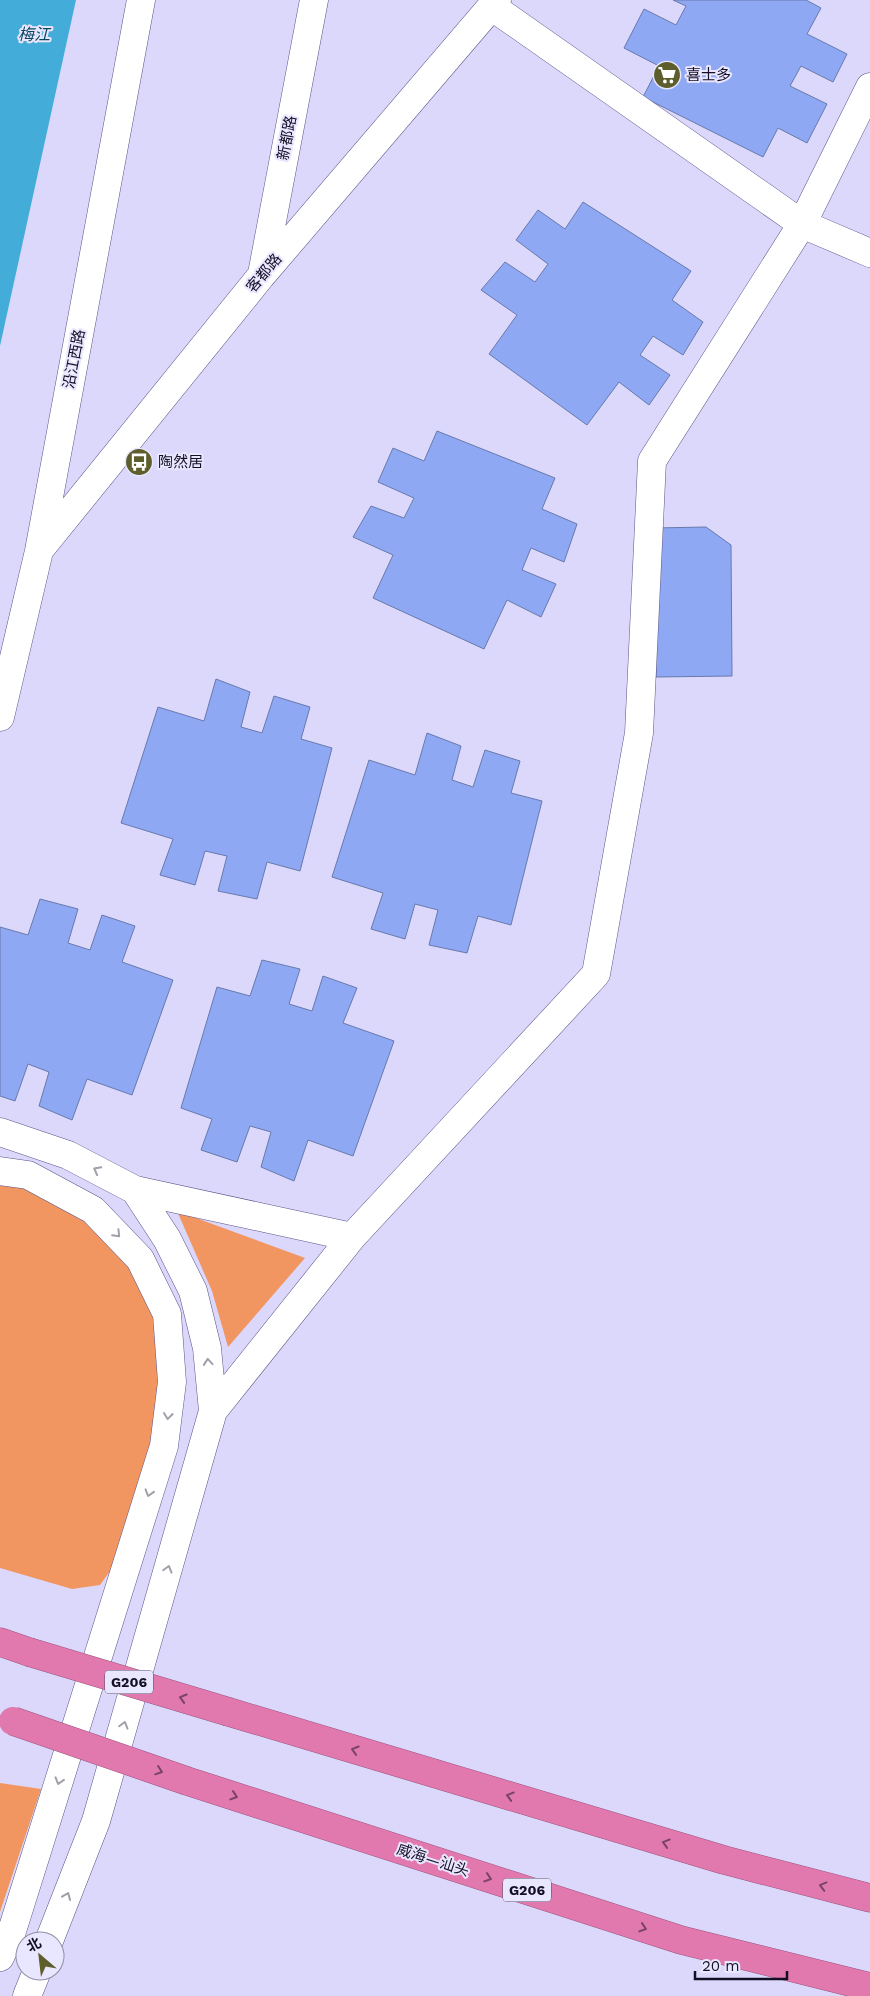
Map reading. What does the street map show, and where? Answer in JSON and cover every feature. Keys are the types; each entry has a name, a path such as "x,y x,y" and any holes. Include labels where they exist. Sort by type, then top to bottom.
{"highway":[{"name":"G206","path":"0,1642 724,1860 870,1898"},
{"name":"威海—汕头","path":"7,1719 187,1781 681,1940 870,1987"}],"street":[{"name":"沿江西路","path":"0,717 39,551 141,0"},
{"name":"新都路","path":"261,276 314,0"},
{"name":"客都路","path":"39,551 261,276 494,3"},
{"path":"494,3 802,224 870,253"},
{"path":"212,1411 352,1237 596,974 639,733 652,461 802,224 870,87"},
{"path":"0,1132 68,1155 135,1190 352,1237"},
{"path":"0,1171 28,1175 93,1210 140,1259 167,1314 172,1382 164,1446 11,1934 0,1957"},
{"path":"53,1931 96,1821 212,1411 207,1348 193,1291 167,1239 135,1190"},
{"path":"27,1996 33,1981"}],"shaded area":[{"path":"0,1179 70,1197 153,1288 165,1397 113,1567 100,1585 72,1589 0,1568"},
{"path":"177,1211 305,1258 228,1347 212,1291"},
{"path":"0,1783 41,1789 0,1912"}],"water":[{"name":"梅江","path":"0,0 76,0 0,346"}],"building":[{"path":"673,0 806,0 821,8 807,34 847,54 833,82 801,66 790,86 827,104 807,143 778,128 763,157 643,97 659,66 624,48 644,9 676,25 686,6"},
{"path":"583,202 691,271 672,300 703,322 683,355 653,336 640,355 670,375 649,405 619,382 587,425 489,354 517,315 481,290 505,262 535,282 548,264 516,240 538,210 565,229"},
{"path":"437,431 555,478 542,509 577,524 564,562 531,548 522,570 556,584 541,617 507,600 484,649 373,598 393,555 353,537 371,506 404,518 414,498 378,482 393,448 424,461"},
{"path":"706,527 731,545 732,676 656,677 654,528"},
{"path":"216,679 250,692 241,727 262,733 274,696 310,707 301,739 332,748 300,871 267,862 257,899 218,891 227,856 205,851 195,885 160,875 173,839 121,823 158,707 204,721"},
{"path":"427,733 461,746 452,780 473,787 485,750 520,761 511,793 542,801 511,925 478,916 467,953 429,945 438,910 415,904 405,939 371,929 383,893 332,877 369,760 415,775"},
{"path":"40,899 78,909 68,943 90,950 102,915 135,926 122,962 173,980 132,1095 87,1079 72,1120 39,1106 49,1072 28,1064 15,1101 0,1096 0,927 28,935"},
{"path":"262,960 300,969 289,1004 312,1011 323,976 357,988 343,1023 394,1041 353,1156 308,1140 294,1181 261,1167 271,1132 250,1126 237,1162 201,1150 212,1119 181,1108 217,987 250,996"}],"place":[{"name":"喜士多","path":"667,75"},
{"name":"陶然居","path":"139,462"}]}
